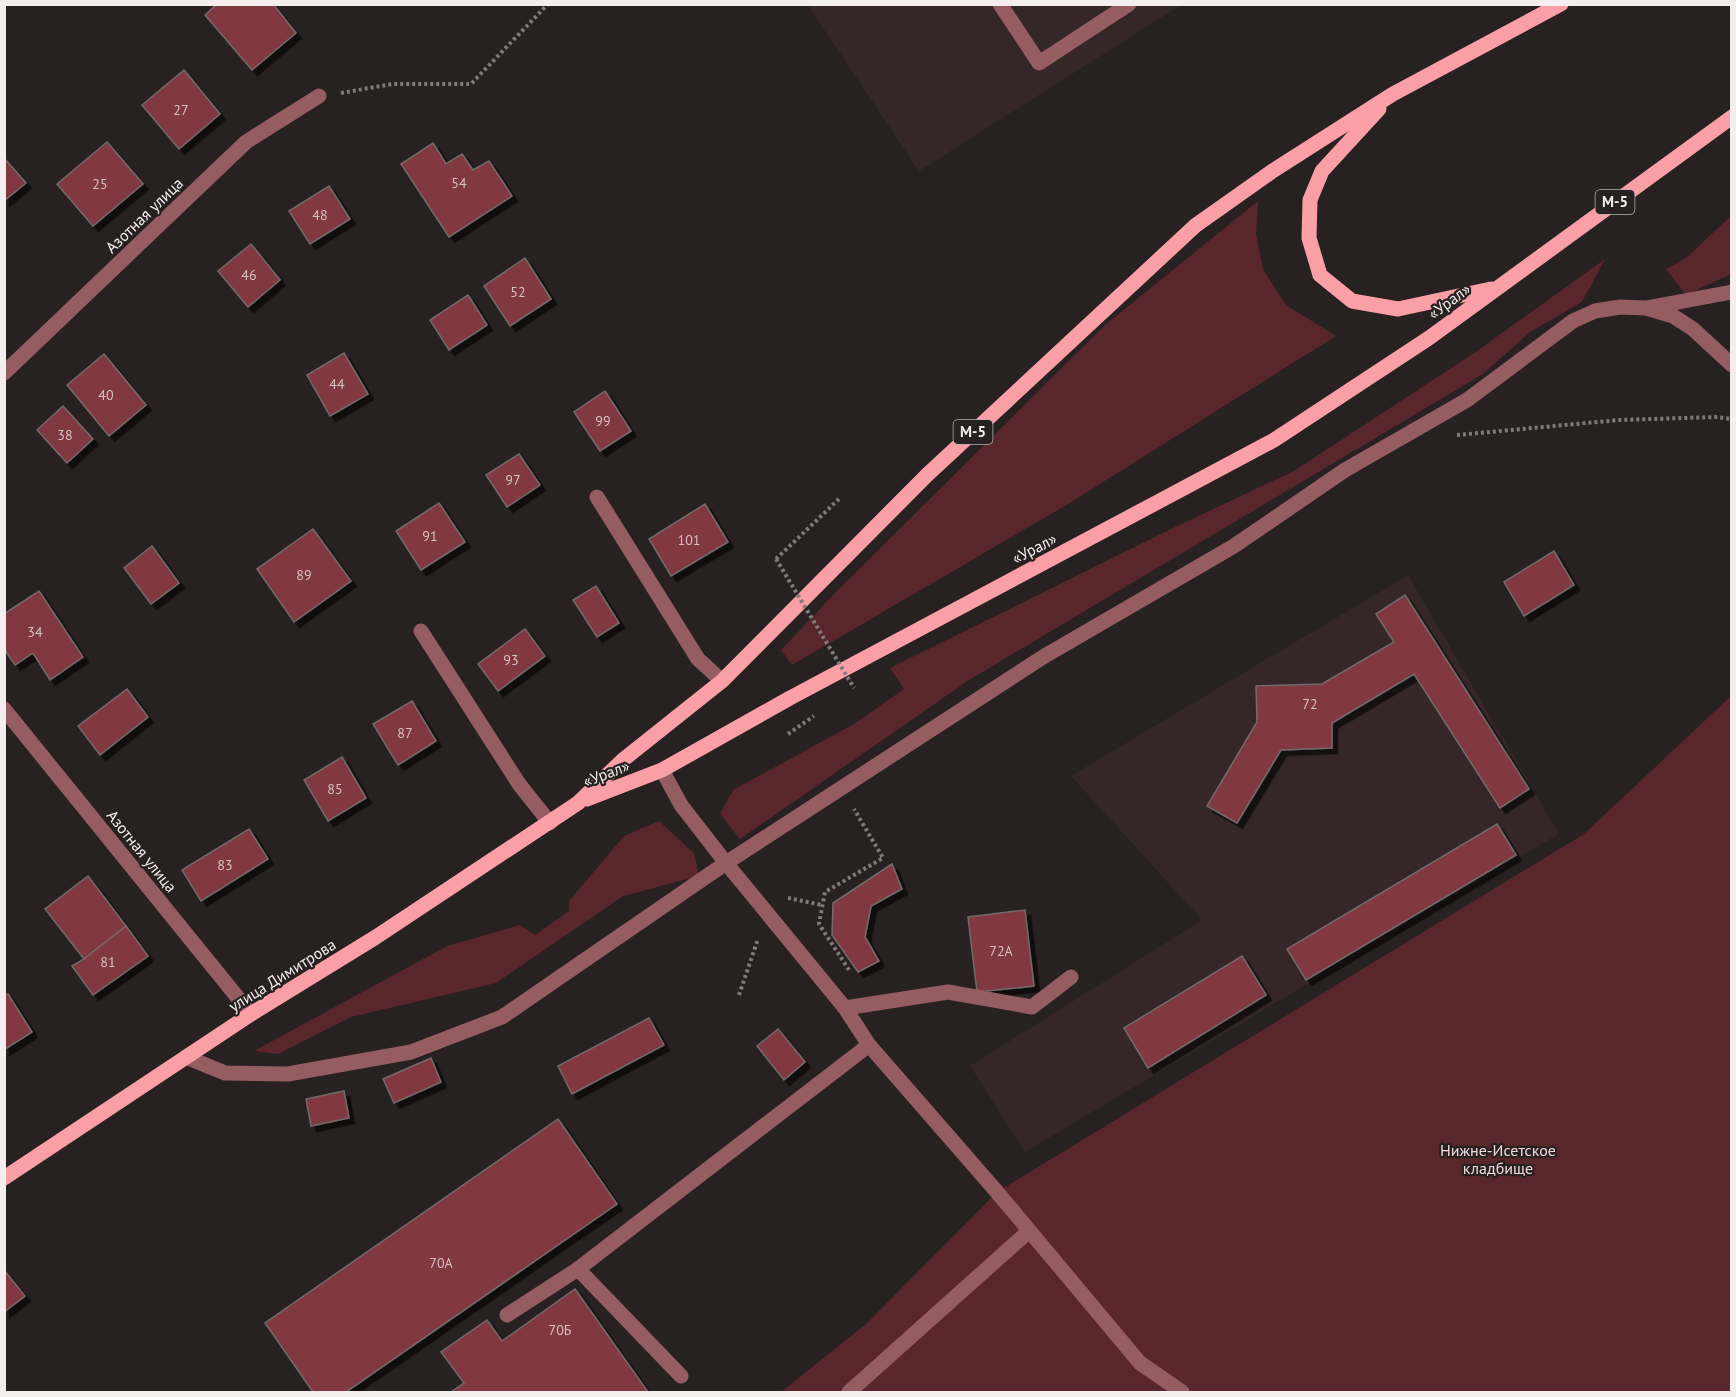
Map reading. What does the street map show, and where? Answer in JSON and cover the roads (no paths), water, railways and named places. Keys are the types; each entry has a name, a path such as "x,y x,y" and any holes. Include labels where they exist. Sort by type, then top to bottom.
{"main road":[{"name":"«Урал»","path":"578,803 624,759 722,681 927,475 1196,225 1271,172 1393,94 1561,4"},
{"name":"М-5","path":"1393,94 1322,171 1310,200 1309,238 1320,275 1352,301 1398,309 1498,287"},
{"name":"«Урал»","path":"578,803 662,770 790,698 1274,440 1429,338 1731,117"},
{"name":"улица Димитрова","path":"4,1178 251,1014 376,937 578,803"}],"street":[{"path":"1000,4 1040,63 1129,4"},
{"name":"Азотная улица","path":"4,373 246,142 319,96"},
{"path":"186,1057 225,1073 288,1074 411,1052 502,1017 726,863 1043,657 1234,546 1345,470 1467,400 1573,321 1595,311 1620,307 1646,308 1731,292"},
{"path":"1646,308 1672,316 1693,329 1731,364"},
{"path":"597,497 698,659 722,681"},
{"path":"422,631 519,784 550,822"},
{"name":"Азотная улица","path":"4,709 251,1014"},
{"path":"662,770 681,805 845,1008 869,1045 1140,1363 1182,1392"},
{"path":"845,1008 948,992 1032,1007 1071,976"},
{"path":"507,1315 578,1269 869,1045"},
{"path":"849,1392 1029,1230"},
{"path":"578,1269 681,1376"}],"park label":[{"name":"Нижне-Исетское кладбище","path":"1498,1159"}]}
